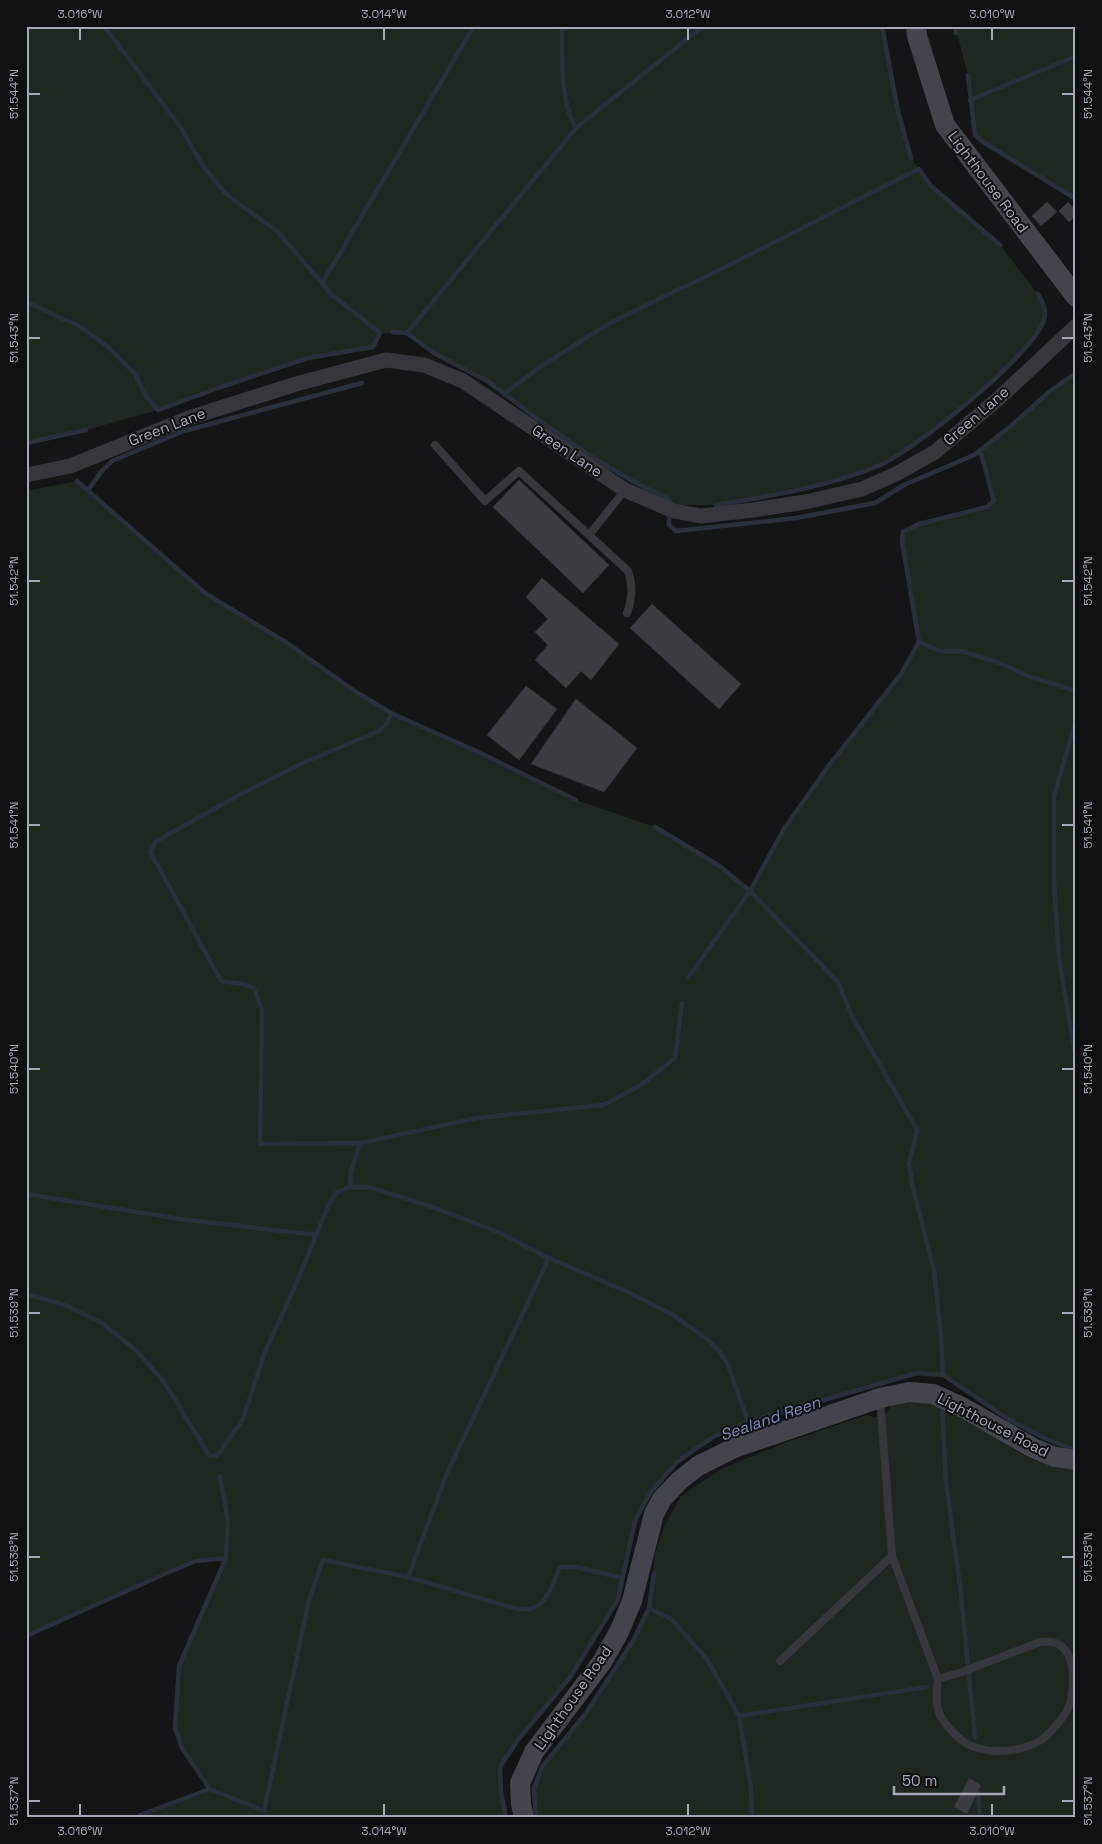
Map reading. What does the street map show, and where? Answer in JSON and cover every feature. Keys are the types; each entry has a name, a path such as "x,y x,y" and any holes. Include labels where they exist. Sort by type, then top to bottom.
{"main road":[{"name":"Lighthouse Road","path":"916,26 917,36 945,125 1076,297"},
{"name":"Lighthouse Road","path":"524,1818 520,1783 534,1752 602,1662 619,1632 632,1601 654,1514 662,1499 679,1481 698,1466 734,1448 880,1398 909,1392 933,1394 962,1407 1033,1448 1055,1457 1076,1460"}],"street":[{"name":"Green Lane","path":"26,475 70,466 207,412 296,384 386,360 424,365 463,381 625,490 674,511 701,516 805,502 862,489 896,474 935,452 998,399 1076,326"}],"lane":[{"path":"435,445 485,502 519,471 628,572 631,595 627,613"},
{"path":"589,535 625,490"},
{"path":"880,1398 892,1556 938,1679 936,1698 938,1712 944,1724 962,1740 976,1748 1011,1751 1031,1745 1045,1737 1063,1716 1069,1704 1073,1678 1067,1651 1061,1645 1050,1641 1040,1642 976,1667 938,1679"},
{"path":"780,1661 892,1556"}],"shaded area":[{"path":"26,26 882,26 898,111 911,158 931,186 1000,245 1038,294 1045,308 1045,319 1039,332 1003,371 941,425 880,465 835,481 716,505 671,505 669,499 634,482 589,455 489,382 434,353 407,333 380,333 373,347 308,358 158,410 86,430 26,443"},
{"path":"955,26 1076,26 1076,199 983,142 975,135 968,75"},
{"path":"1076,373 1076,1450 1046,1439 1008,1419 943,1375 917,1373 748,1422 713,1437 677,1462 650,1493 635,1521 618,1599 571,1676 517,1741 500,1767 501,1793 506,1818 138,1818 140,1815 210,1789 182,1748 175,1728 179,1666 226,1559 196,1561 26,1636 26,491 77,481 205,593 287,643 356,692 391,713 476,751 576,800 655,827 718,865 750,891 784,829 827,768 901,674 919,642 902,541 903,532 919,524 987,507 994,501 980,450"},
{"path":"914,1401 942,1406 1029,1458 1057,1468 1076,1470 1076,1818 536,1818 534,1789 542,1767 586,1713 633,1641 649,1608 655,1553 665,1525 681,1496 723,1468 787,1442 866,1415 875,1417 886,1414 891,1405"}],"building":[{"path":"1047,202 1057,212 1041,226 1032,216"},
{"path":"1068,202 1076,211 1076,216 1069,222 1059,211"},
{"path":"519,480 609,565 583,593 493,507"},
{"path":"542,578 619,644 591,680 581,671 566,688 535,660 548,645 535,632 548,619 526,597"},
{"path":"652,604 741,684 719,709 630,628"},
{"path":"526,686 557,709 519,760 487,735"},
{"path":"576,699 637,748 604,792 531,764"},
{"path":"969,1778 981,1785 967,1814 954,1807"}],"waterway":[{"path":"26,302 79,326 106,345 135,374 145,395 158,410 308,358 373,347 380,333 332,295 278,232 227,195 204,168 181,128 104,26"},
{"path":"323,282 474,26"},
{"path":"562,26 563,78 567,105 576,128"},
{"path":"407,333 576,128 703,26"},
{"path":"882,26 898,111 911,158"},
{"path":"955,26 956,33"},
{"path":"970,100 1076,56"},
{"path":"968,75 975,135 983,142 1076,199"},
{"path":"504,394 541,366 610,323 919,169 931,186 1000,245"},
{"path":"716,505 778,494 839,480 878,466 917,442 971,400 1020,354 1036,334 1045,316 1038,294"},
{"path":"392,332 407,333 434,353 489,382 589,455 634,482 669,499 671,504"},
{"path":"669,516 669,525 676,531 796,518 875,503 904,485 974,455 1011,426 1049,392 1076,373"},
{"path":"88,490 112,461 184,431 362,383"},
{"path":"26,443 86,430"},
{"path":"688,978 750,891 784,829 827,768 901,674 919,642 902,541 903,532 919,524 987,507 994,501 980,450"},
{"path":"77,481 205,593 287,643 356,692 391,713 476,751 576,800"},
{"path":"919,642 940,651 962,651 1002,664 1028,676 1076,691"},
{"path":"391,713 387,724 379,731 305,762 228,801 155,842 151,853 221,981 254,988 262,1010 260,1144 360,1143 477,1118 604,1105 642,1084 675,1058 682,1003"},
{"path":"1076,720 1054,796 1054,883 1059,958 1076,1061"},
{"path":"655,827 718,865 750,891 838,982 851,1014 917,1130 909,1164 912,1184 934,1270 943,1375"},
{"path":"350,1187 351,1171 360,1143"},
{"path":"26,1294 62,1304 102,1323 138,1352 164,1382 209,1455 217,1456 243,1419 265,1352 296,1284 328,1206 337,1192 350,1187 369,1187 435,1208 498,1232 549,1258 630,1293 673,1315 712,1343 727,1362 748,1422"},
{"path":"26,1194 180,1219 317,1235"},
{"path":"408,1577 447,1473 549,1258"},
{"name":"Sealand Reen","path":"506,1818 501,1793 500,1767 517,1741 571,1676 618,1599 635,1521 650,1493 677,1462 713,1437 748,1422 917,1373 943,1375 1008,1419 1046,1439 1076,1450"},
{"path":"942,1406 946,1482 961,1594 975,1737"},
{"path":"220,1477 228,1520 226,1558 179,1666 175,1728 182,1748 210,1789 264,1811 309,1600 323,1560 408,1577 514,1608 524,1609 536,1607 541,1603 552,1586 560,1567 576,1567 622,1578"},
{"path":"26,1636 196,1561 226,1558"},
{"path":"536,1818 534,1789 542,1767 586,1713 633,1641 649,1608 654,1574"},
{"path":"649,1608 670,1618 707,1659 739,1716 751,1788 752,1818"},
{"path":"739,1716 927,1687"},
{"path":"138,1818 140,1815 210,1789"},
{"path":"978,1792 980,1818"}]}
